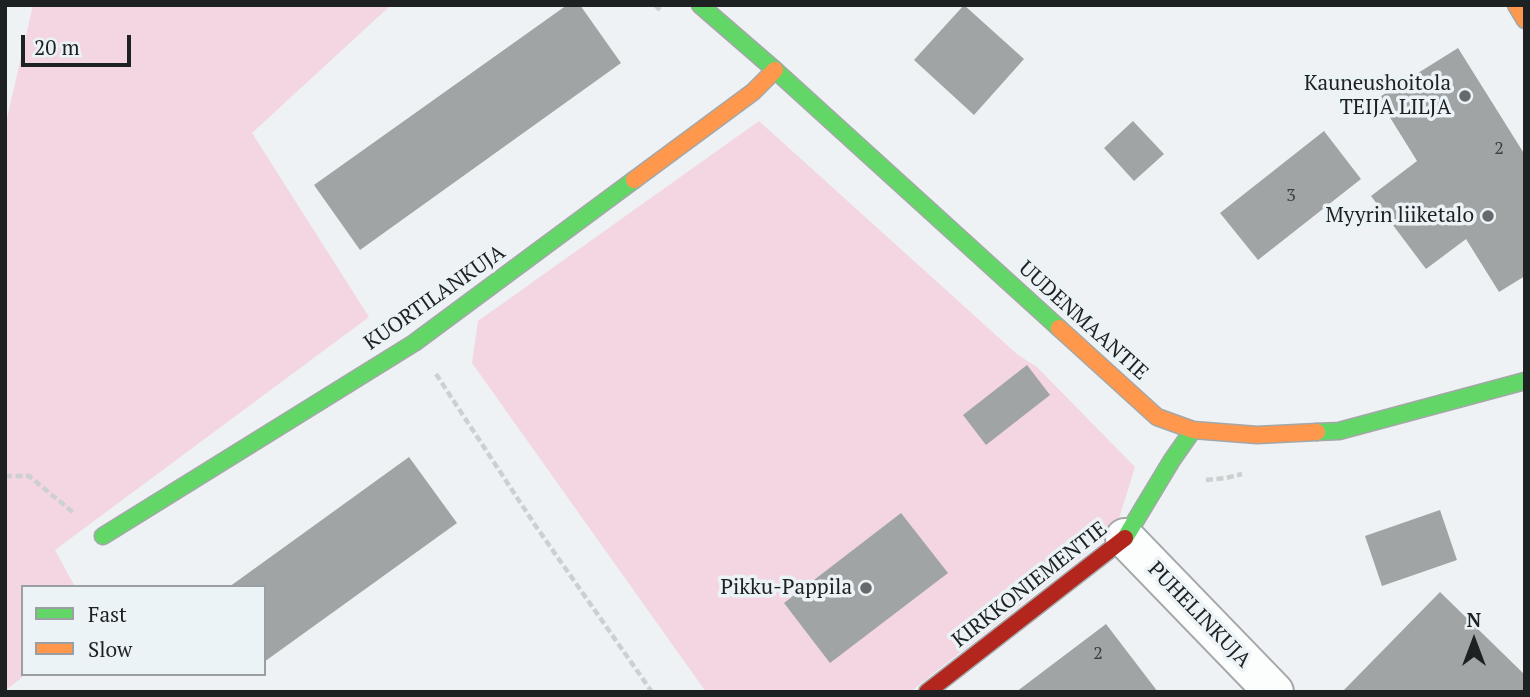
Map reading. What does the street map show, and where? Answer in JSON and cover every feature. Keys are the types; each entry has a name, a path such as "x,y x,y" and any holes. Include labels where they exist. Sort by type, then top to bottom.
{"street":[{"name":"UUDENMAANTIE","path":"700,5 1157,417 1192,430 1257,435 1339,431 1525,381"},
{"path":"1516,5 1525,20"},
{"name":"KUORTILANKUJA","path":"103,536 414,343 753,92 775,70"},
{"name":"KIRKKONIEMENTIE","path":"927,692 1125,538 1192,430"},
{"name":"PUHELINKUJA","path":"1125,538 1273,692"}],"path":[{"path":"414,343 535,525 652,692"},
{"path":"5,476 29,476 103,536"}],"shaded area":[{"path":"33,5 391,5 252,133 369,317 55,550 74,585 21,585 21,676 24,676 5,691 5,127"},
{"path":"759,121 1018,355 1037,367 1135,467 1115,531 910,692 706,692 472,363 478,321"}],"building":[{"path":"567,5 580,5 621,63 360,250 314,185"},
{"path":"964,5 1024,59 974,115 914,60"},
{"name":"Myyrin liiketalo","path":"1458,48 1525,155 1525,276 1499,292 1466,239 1426,269 1371,196 1417,161 1378,98"},
{"path":"1133,121 1164,154 1134,181 1104,148"},
{"path":"1324,131 1361,179 1258,260 1220,213"},
{"path":"1027,365 1050,395 986,445 963,415"},
{"path":"409,457 457,523 266,661 266,585 232,585"},
{"path":"1440,510 1457,560 1382,586 1365,536"},
{"name":"Pikku-Pappila","path":"901,513 948,573 830,663 784,603"},
{"path":"1440,592 1525,675 1525,692 1342,692"},
{"path":"1106,624 1158,692 1016,692"}],"traffic: fast":[{"path":"700,5 1059,328"},
{"path":"103,536 414,343 634,180"},
{"path":"1317,432 1339,431 1525,381"},
{"path":"1125,538 1193,430"}],"traffic: slow":[{"path":"1516,5 1525,20"},
{"path":"634,180 753,92 775,70"},
{"path":"1059,328 1157,417 1193,430 1257,435 1317,432"}],"traffic: jam":[{"path":"927,692 1125,538"}],"place":[{"name":"Kauneushoitola TEIJA LILJA","path":"1465,96"},
{"name":"Myyrin liiketalo","path":"1488,216"},
{"name":"Pikku-Pappila","path":"866,588"}]}
